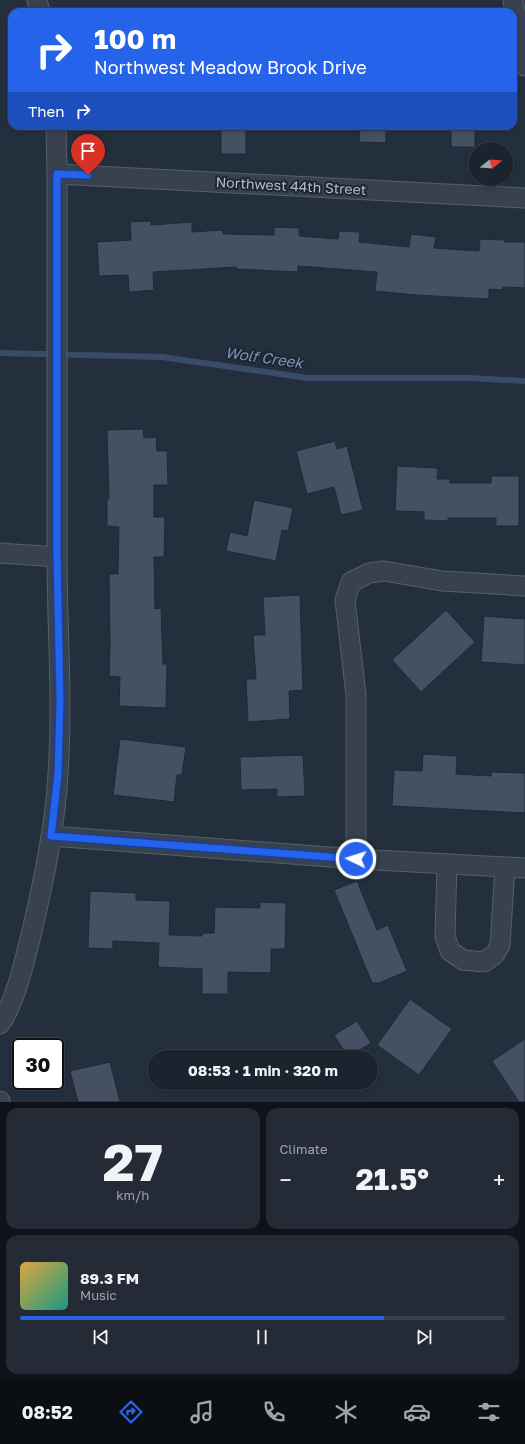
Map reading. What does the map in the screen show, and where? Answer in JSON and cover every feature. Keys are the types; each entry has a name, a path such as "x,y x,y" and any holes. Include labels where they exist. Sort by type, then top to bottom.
{"street":[{"path":"517,22 525,66"},
{"path":"0,1024 6,1015 24,961 38,903 51,836 58,774 60,701 57,557 56,130"},
{"name":"Northwest 44th Street","path":"57,174 525,197"},
{"path":"0,553 57,557"},
{"path":"356,859 356,695 346,600 351,582 369,572 384,571 442,581 525,586"},
{"path":"51,836 356,859 525,868"},
{"path":"448,864 445,936 450,951 463,960 484,962 495,954 500,945 505,867"}],"building":[{"path":"221,130 246,130 246,154 221,154"},
{"path":"360,130 386,130 386,143 359,142"},
{"path":"451,130 475,130 475,142 469,142 469,147 451,147"},
{"path":"151,221 151,225 192,222 192,232 223,230 223,234 274,235 274,227 299,228 299,236 338,239 339,231 360,232 359,242 409,247 411,234 436,237 434,248 479,251 480,239 505,240 505,242 525,242 525,288 503,287 503,290 489,289 489,299 416,295 375,291 377,272 298,266 298,272 236,269 236,267 153,272 154,290 129,292 128,275 99,276 97,242 131,240 130,222"},
{"path":"143,429 144,438 156,437 157,451 167,451 168,485 154,485 154,517 165,517 164,557 154,557 155,609 161,608 163,664 167,664 166,708 119,706 120,677 109,676 109,574 118,574 119,527 107,526 107,499 109,499 107,430"},
{"path":"335,441 337,449 347,446 363,510 341,515 334,487 307,494 296,451"},
{"path":"397,466 438,468 437,479 450,479 450,483 491,483 491,476 519,476 519,526 496,526 496,518 448,518 448,521 424,520 424,512 395,511"},
{"path":"254,500 293,508 288,531 282,530 276,561 226,551 230,532 247,536"},
{"path":"300,595 303,690 289,691 290,719 248,722 246,679 256,679 253,635 265,635 263,597"},
{"path":"446,610 475,642 421,692 392,660"},
{"path":"484,616 525,619 525,665 481,662"},
{"path":"120,739 186,747 182,775 177,775 174,802 113,795"},
{"path":"423,754 457,756 456,774 491,776 491,772 525,773 525,813 392,806 394,770 422,771"},
{"path":"303,755 305,796 277,797 277,789 241,790 240,757"},
{"path":"357,881 377,930 388,925 407,971 379,983 372,983 334,890"},
{"path":"90,891 136,893 136,900 170,901 169,935 202,936 202,933 214,933 215,907 260,908 260,902 286,903 285,949 271,949 271,973 228,972 228,994 202,994 202,969 158,967 159,943 113,941 113,949 88,948"},
{"path":"410,999 452,1029 419,1075 377,1045"},
{"path":"357,1021 371,1043 360,1050 344,1050 334,1035"},
{"path":"525,1039 525,1102 519,1102 492,1061"},
{"path":"110,1062 120,1102 78,1102 70,1071"}],"waterway":[{"name":"Wolf Creek","path":"0,353 162,357 308,378 469,378 525,381"}],"route":[{"path":"88,175 57,174 57,557 60,701 58,774 51,836 356,859"}]}
